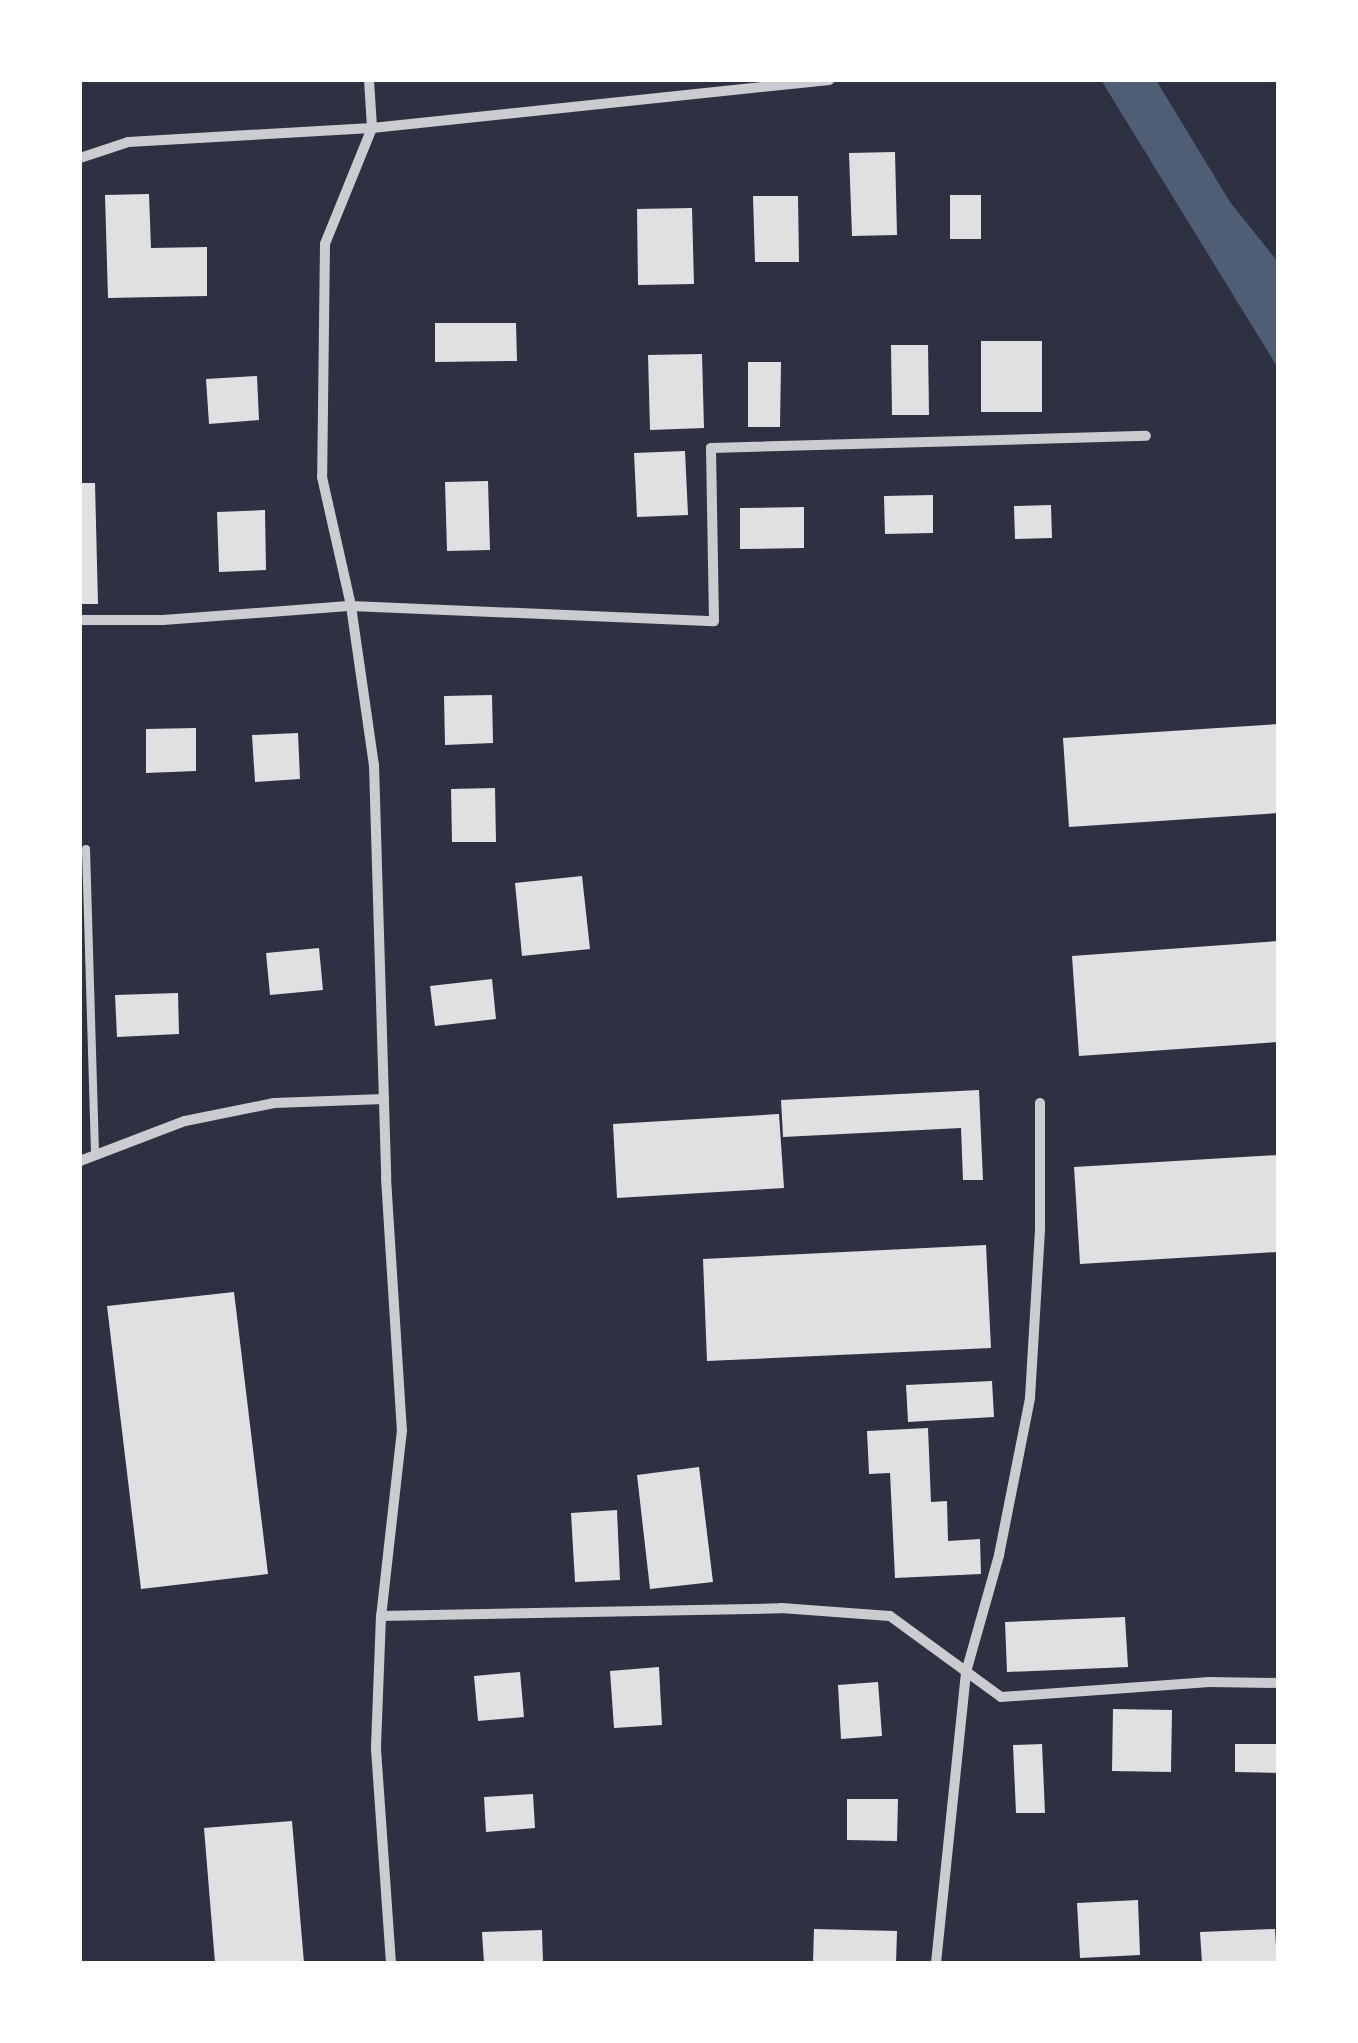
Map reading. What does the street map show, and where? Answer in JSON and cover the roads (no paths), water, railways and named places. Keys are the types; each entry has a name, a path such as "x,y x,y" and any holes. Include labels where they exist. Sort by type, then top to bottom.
{"street":[{"path":"369,80 372,128 325,244 322,478 350,606 374,765 384,1099 402,1430 381,1616 376,1748 391,1963"},
{"path":"80,158 128,142 372,128 829,80"},
{"path":"80,620 164,620 350,606 714,622 711,448 1146,436"},
{"path":"80,1161 185,1121 274,1103 384,1099"},
{"path":"936,1963 966,1672 999,1554 1030,1398 1040,1228 1040,1103"},
{"path":"381,1616 780,1608 890,1616 1001,1697 1209,1682 1278,1683"}],"lane":[{"path":"86,849 95,1155"}],"water":[{"path":"1101,80 1156,80 1230,202 1278,262 1278,368"}]}
